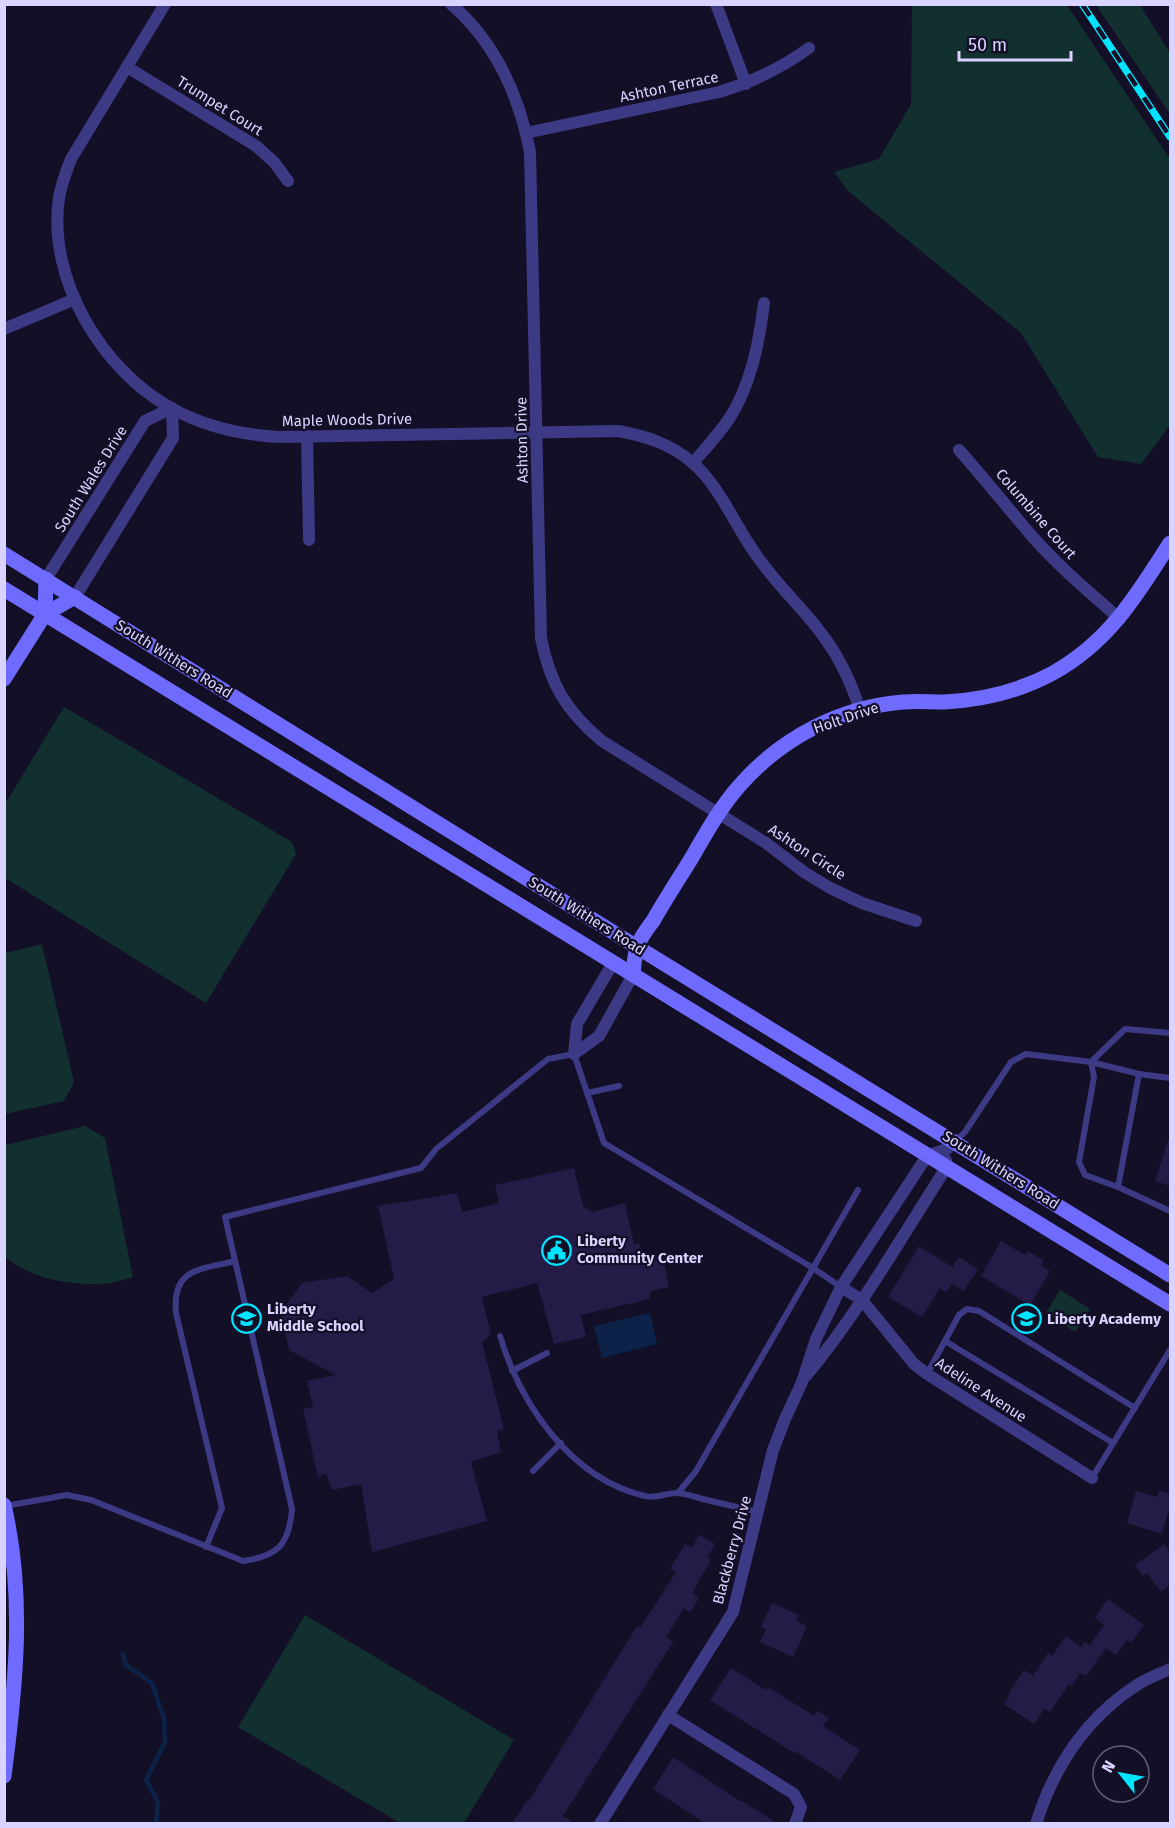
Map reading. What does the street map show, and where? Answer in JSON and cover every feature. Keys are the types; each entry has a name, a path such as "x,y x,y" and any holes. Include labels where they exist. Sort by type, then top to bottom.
{"main road":[{"name":"Holt Drive","path":"633,975 637,947 718,813 740,784 780,748 814,728 860,710 905,702 968,700 998,694 1053,673 1078,657 1120,619 1134,601 1170,543"},
{"name":"South Withers Road","path":"4,554 637,947 950,1145 1170,1275"},
{"path":"45,614 46,579"},
{"name":"South Withers Road","path":"4,589 1170,1304"},
{"path":"4,679 45,614 75,597"},
{"name":"Holt Drive","path":"613,963 637,947"},
{"path":"4,1776 14,1698 18,1634 11,1534 5,1506"}],"street":[{"name":"Maple Woods Drive","path":"165,4 71,159 59,199 58,222 61,253 75,300 88,326 121,369 141,387 172,408 196,420 226,430 257,435 618,431 640,435 663,443 693,463 706,477 766,570 821,632 839,659 852,685 860,710"},
{"name":"Ashton Drive","path":"452,4 477,31 507,76 517,100 526,133 532,179 541,638 546,663 555,686 567,706 602,741 718,813"},
{"path":"716,4 746,84"},
{"name":"Ashton Terrace","path":"526,133 719,92 746,84 781,67 809,48"},
{"name":"Trumpet Court","path":"127,67 256,146 274,162 288,181"},
{"path":"4,329 75,300"},
{"path":"693,463 714,439 738,404 749,376 759,339 765,303"},
{"path":"75,597 173,438 172,408"},
{"name":"South Wales Drive","path":"46,579 145,421 172,408"},
{"path":"307,436 309,540"},
{"name":"Columbine Court","path":"959,450 1064,570 1120,619"},
{"name":"Ashton Circle","path":"718,813 830,888 862,903 916,921"},
{"name":"Holt Drive","path":"574,1054 577,1024 613,963"},
{"name":"Holt Drive","path":"574,1054 599,1036 633,975"},
{"path":"927,1156 950,1145"},
{"path":"946,1168 950,1145"},
{"name":"Blackberry Drive","path":"600,1824 733,1611 773,1450 802,1382 816,1339 841,1287 927,1156"},
{"name":"Blackberry Drive","path":"802,1382 831,1346 862,1300 946,1168"},
{"name":"Adeline Avenue","path":"841,1287 862,1300 914,1364 927,1374 1092,1478"},
{"path":"1036,1824 1049,1786 1083,1731 1138,1684 1170,1669"},
{"path":"668,1715 794,1794 801,1807 795,1824"}],"lane":[{"path":"1091,1062 1125,1029 1170,1034"},
{"path":"5,1506 67,1495 91,1500 243,1561 264,1558 281,1545 290,1527 292,1509 225,1218 421,1168 436,1149 548,1059 574,1054 604,1143 841,1287"},
{"path":"950,1145 965,1132 1011,1062 1026,1054 1091,1062 1139,1074 1170,1078"},
{"path":"1091,1062 1094,1077 1079,1162 1085,1175 1118,1187 1170,1211"},
{"path":"1118,1187 1139,1074"},
{"path":"587,1093 619,1086"},
{"path":"678,1493 696,1471 858,1190"},
{"path":"207,1547 222,1508 176,1313 174,1295 180,1281 195,1272 235,1262"},
{"path":"927,1374 959,1315 967,1309 978,1311 1135,1408"},
{"path":"500,1336 512,1371 527,1400 561,1443 579,1462 600,1478 624,1491 649,1497 678,1493 758,1512"},
{"path":"945,1341 1113,1443"},
{"path":"1092,1478 1170,1350"},
{"path":"512,1371 547,1353"},
{"path":"532,1471 561,1443"}],"green space":[{"path":"912,5 1067,5 1170,159 1170,425 1141,464 1098,457 1021,333 848,191 834,172 879,159 911,104"},
{"path":"1096,5 1140,5 1170,53 1170,114"},
{"path":"64,707 292,842 296,854 206,1003 5,878 5,804"},
{"path":"42,944 74,1082 64,1101 5,1114 5,953"},
{"path":"85,1126 105,1138 133,1277 108,1283 87,1284 50,1279 26,1270 5,1257 5,1145"},
{"path":"1060,1290 1090,1309 1075,1332 1046,1313"},
{"path":"305,1615 514,1740 464,1823 400,1823 238,1727"}],"water":[{"path":"650,1313 657,1344 602,1358 594,1326"}],"building":[{"path":"1168,1140 1170,1141 1170,1186 1155,1181"},
{"name":"Liberty Middle School","path":"574,1168 583,1206 593,1212 625,1203 634,1244 639,1243 643,1260 663,1256 669,1287 650,1291 650,1299 581,1315 586,1337 554,1344 537,1283 482,1297 491,1334 482,1342 504,1429 497,1431 501,1452 471,1462 487,1521 372,1552 361,1484 332,1490 326,1473 318,1478 303,1409 313,1407 307,1381 335,1375 289,1350 281,1312 302,1283 347,1276 372,1293 394,1279 378,1206 457,1193 462,1212 499,1203 495,1185"},
{"path":"1001,1241 1025,1255 1028,1251 1043,1260 1041,1266 1050,1271 1030,1305 981,1276"},
{"path":"919,1246 952,1267 959,1257 978,1269 964,1291 952,1284 946,1292 940,1288 922,1317 888,1297"},
{"path":"1159,1490 1170,1494 1170,1506 1162,1534 1127,1523 1136,1491 1157,1497"},
{"path":"699,1535 715,1544 707,1558 711,1560 692,1593 699,1598 690,1612 684,1608 666,1637 673,1642 563,1816 575,1824 512,1824 527,1800 529,1801 637,1626 640,1628 676,1572 670,1569 685,1544 692,1548"},
{"path":"1164,1544 1170,1552 1170,1585 1161,1592 1147,1573 1143,1576 1135,1565"},
{"path":"1108,1599 1144,1625 1131,1643 1127,1640 1116,1655 1106,1648 1086,1676 1080,1673 1072,1686 1069,1684 1050,1712 1044,1709 1034,1724 1004,1704 1024,1670 1033,1676 1048,1653 1052,1656 1066,1636 1081,1647 1084,1642 1090,1645 1104,1625 1095,1618"},
{"path":"772,1603 799,1615 796,1621 807,1626 793,1657 760,1642 766,1630 761,1627"},
{"path":"731,1668 766,1690 768,1687 814,1716 817,1711 829,1718 823,1726 860,1750 840,1780 710,1700"},
{"path":"673,1757 779,1824 706,1824 653,1789"}],"waterway":[{"path":"123,1654 126,1665 152,1683 164,1719 165,1742 146,1780 158,1802 156,1824"}],"railway":[{"path":"1082,4 1170,137"}],"place":[{"name":"Liberty Community Center","path":"556,1250"},
{"name":"Liberty Middle School","path":"246,1318"},
{"name":"Liberty Academy","path":"1026,1319"}]}
